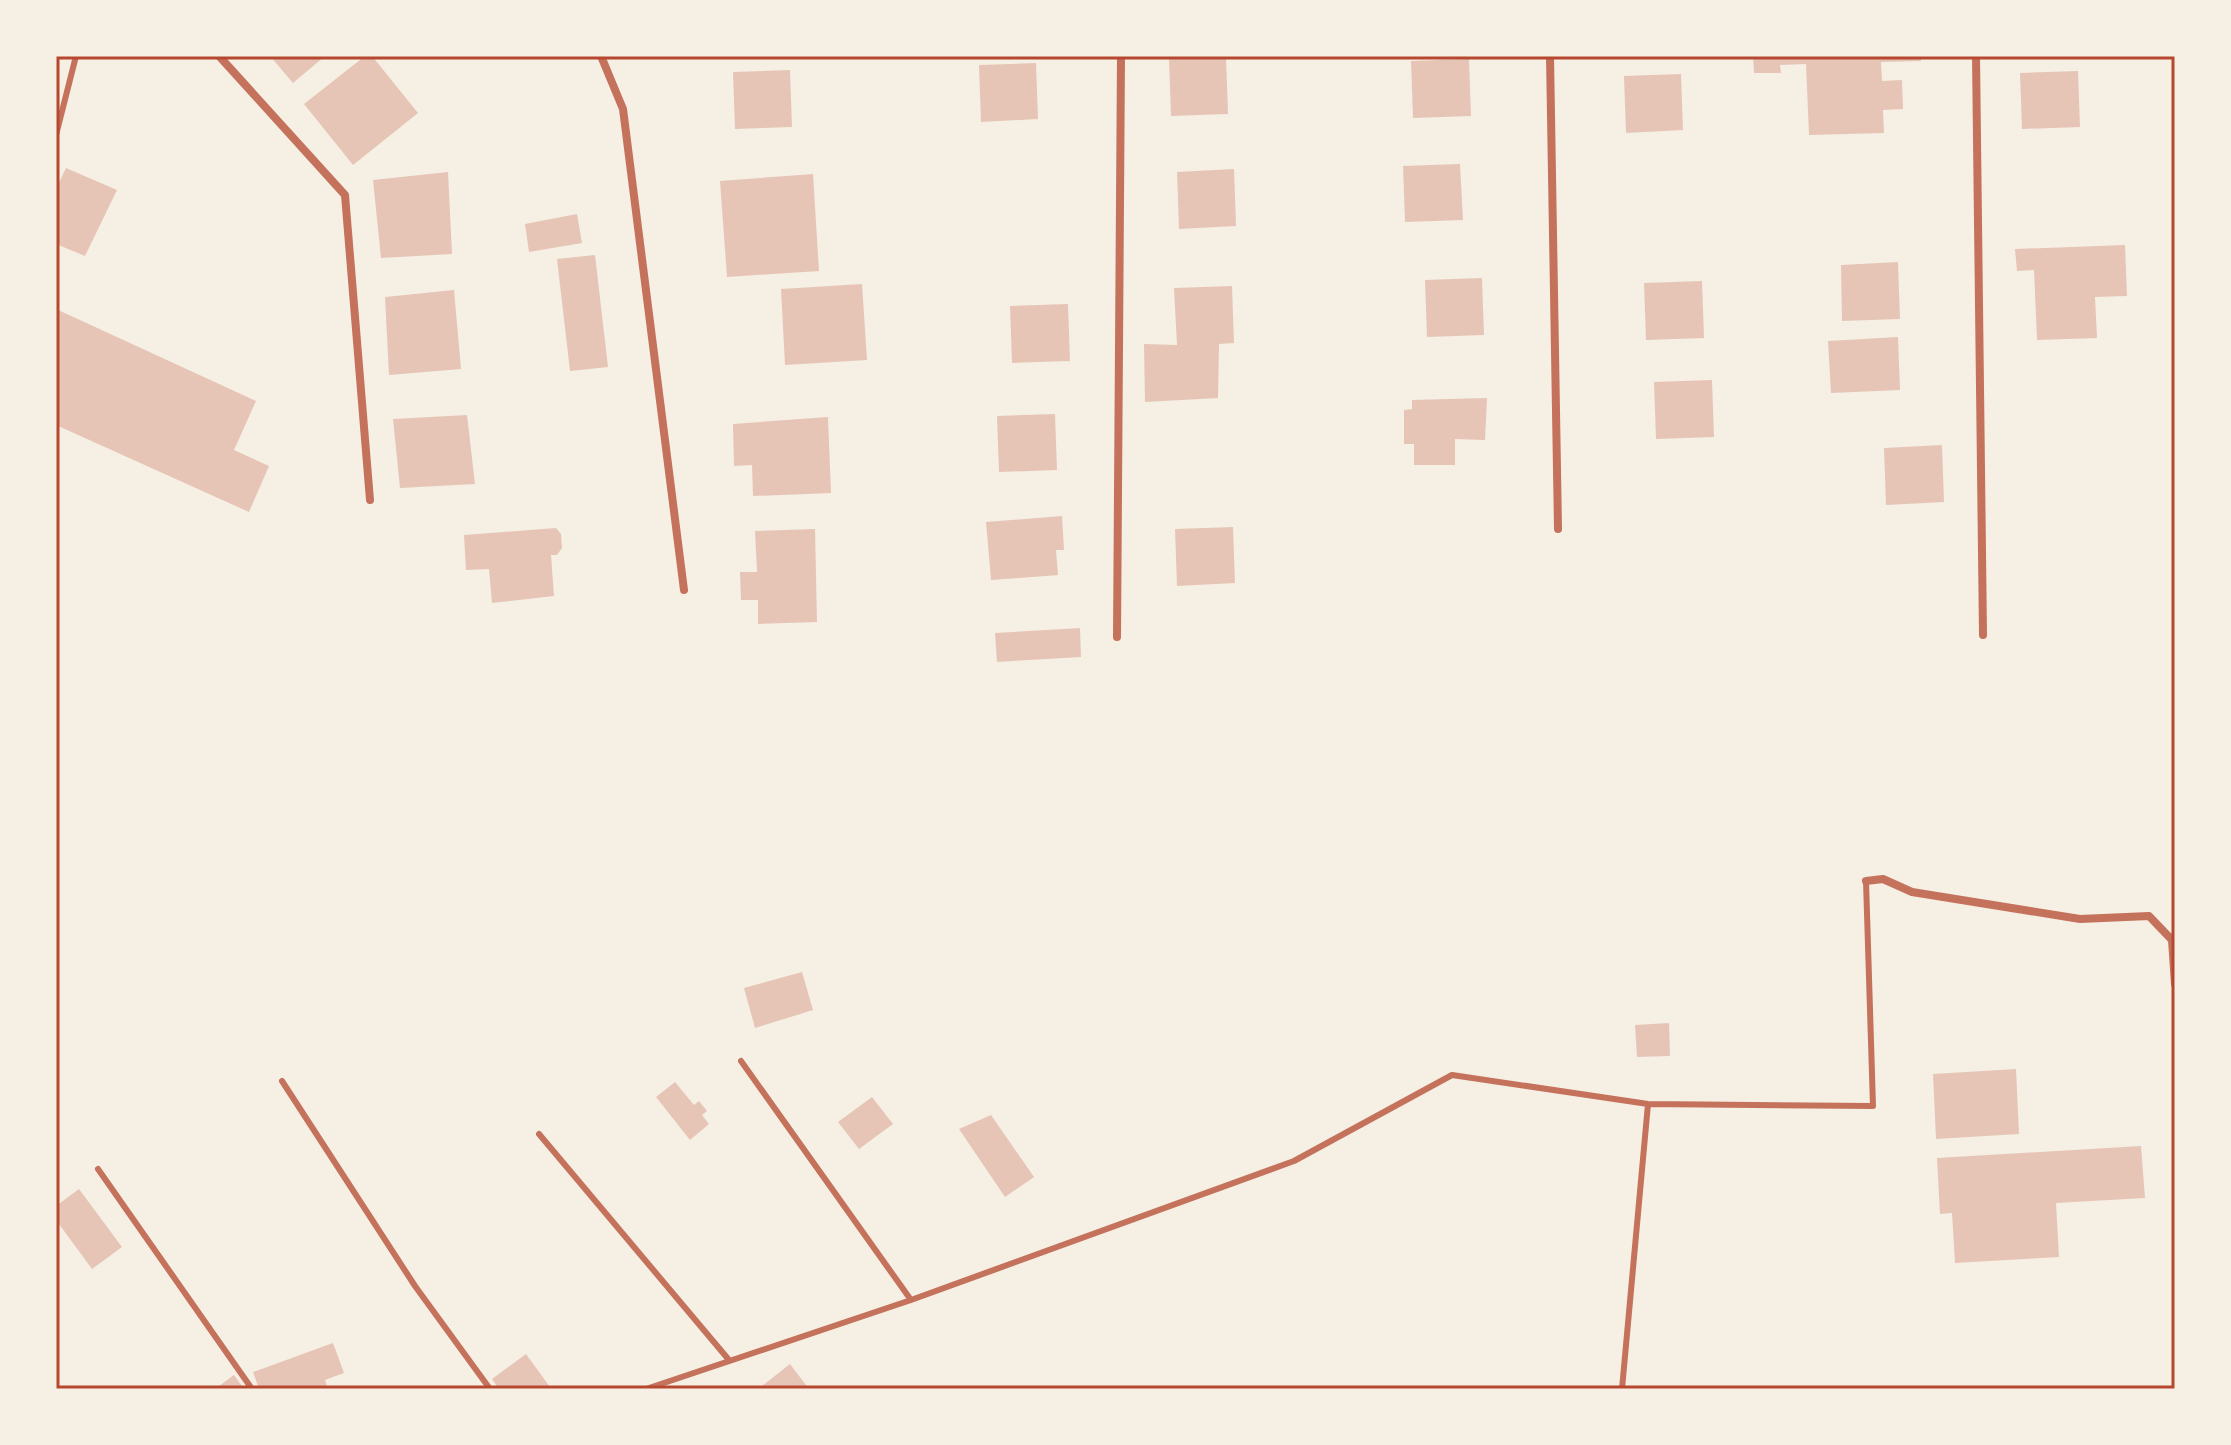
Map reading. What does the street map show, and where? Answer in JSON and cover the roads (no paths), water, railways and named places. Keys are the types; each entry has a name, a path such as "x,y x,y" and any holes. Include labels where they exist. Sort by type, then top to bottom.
{"street":[{"path":"219,56 345,195 370,500"},
{"path":"601,56 623,109 684,590"},
{"path":"1117,637 1121,56"},
{"path":"1550,56 1558,529"},
{"path":"1976,56 1983,635"},
{"path":"1866,881 1883,879 1912,892 2080,919 2149,916 2172,940 2175,984"}],"lane":[{"path":"56,135 76,56"},
{"path":"646,1389 911,1300 1294,1161 1452,1075 1648,1104 1873,1106 1866,881"},
{"path":"741,1061 911,1300"},
{"path":"282,1081 415,1286 490,1389"},
{"path":"1622,1389 1648,1104"},
{"path":"539,1134 729,1360"},
{"path":"98,1169 252,1389"}]}
